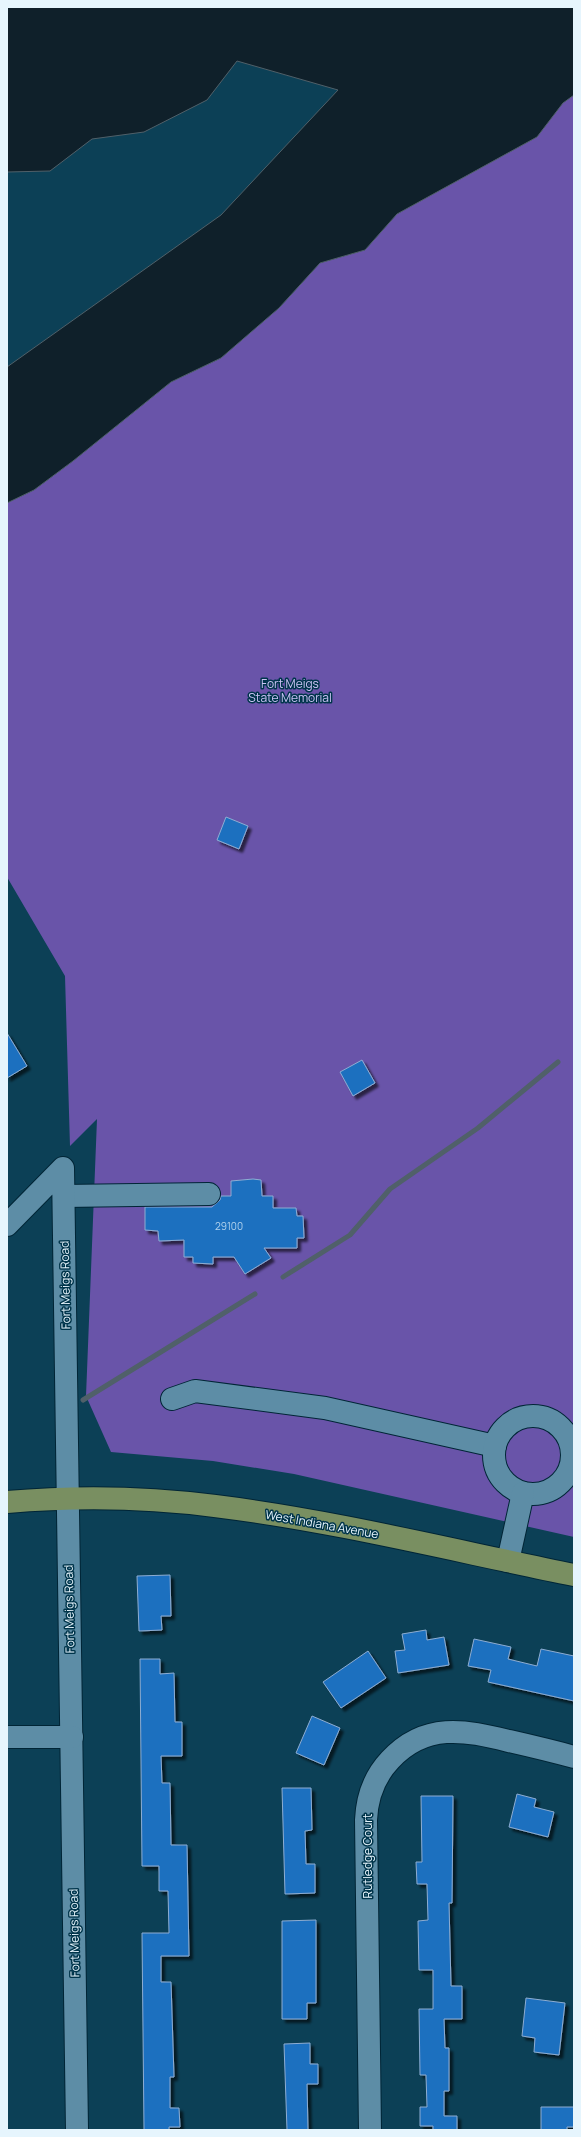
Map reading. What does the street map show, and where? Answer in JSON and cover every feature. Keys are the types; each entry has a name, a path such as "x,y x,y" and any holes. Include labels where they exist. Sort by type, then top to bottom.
{"main road":[{"name":"West Indiana Avenue","path":"7,1502 67,1498 118,1499 214,1506 297,1519 574,1575"}],"street":[{"name":"Fort Meigs Road","path":"7,1225 64,1168 67,1498 72,1737 77,2130"},
{"path":"64,1196 167,1200 209,1194"},
{"path":"172,1399 195,1392 325,1408 495,1446"},
{"path":"528,1416 540,1417 551,1421 564,1433 571,1449 573,1461 560,1483 550,1490 538,1494 524,1493 513,1489 504,1481 497,1470 494,1459 495,1446 499,1435 512,1423 528,1416"},
{"path":"508,1561 524,1493"},
{"name":"Rutledge Court","path":"370,2130 366,1820 369,1796 376,1779 386,1764 404,1747 426,1736 450,1731 475,1733 574,1757"},
{"path":"7,1737 72,1737"}],"green space":[{"name":"Fort Meigs State Memorial","path":"574,95 574,1537 294,1474 213,1461 111,1452 86,1396 97,1119 70,1146 65,976 7,877 7,503 34,490 73,461 171,382 221,358 279,308 320,263 365,250 397,214 439,190"}],"water":[{"path":"7,7 574,7 574,95 563,103 537,137 397,214 365,250 320,263 279,308 221,358 171,382 73,461 34,490 7,503 7,367 221,215 338,90 237,61 207,100 144,132 92,139 50,171 7,172"}],"building":[{"path":"226,817 248,826 239,849 217,840"},
{"path":"7,1033 27,1066 7,1078"},
{"path":"362,1060 375,1083 353,1096 340,1072"},
{"path":"253,1179 261,1180 262,1196 273,1196 273,1208 296,1208 297,1216 303,1216 304,1238 297,1238 297,1248 264,1248 271,1258 245,1274 234,1257 213,1257 213,1264 193,1263 193,1257 184,1257 184,1240 159,1241 158,1231 145,1230 145,1207 212,1207 220,1200 221,1196 231,1196 231,1181"},
{"path":"170,1575 171,1616 161,1616 162,1630 139,1631 137,1576"},
{"path":"426,1630 427,1640 444,1637 449,1665 398,1673 395,1651 405,1650 402,1634"},
{"path":"474,1639 511,1647 508,1659 537,1666 541,1649 574,1656 574,1701 488,1682 491,1670 468,1666"},
{"path":"368,1651 386,1678 341,1708 323,1682"},
{"path":"140,1659 160,1659 160,1674 174,1673 175,1722 182,1722 182,1756 161,1756 162,1783 170,1783 171,1845 187,1845 189,1956 161,1956 161,1982 171,1982 174,2077 170,2077 170,2108 179,2108 180,2127 169,2127 169,2130 144,2130 142,1933 169,1933 168,1891 159,1891 159,1866 142,1866"},
{"path":"312,1716 340,1728 324,1765 296,1753"},
{"path":"282,1788 311,1788 312,1830 305,1831 306,1864 315,1864 315,1893 285,1894"},
{"path":"517,1794 536,1799 534,1807 554,1812 548,1837 509,1827"},
{"path":"421,1796 453,1796 452,1903 449,1903 451,1986 462,1986 462,2019 444,2019 445,2048 449,2048 449,2091 444,2091 444,2116 457,2116 457,2130 433,2130 433,2126 420,2126 420,2107 427,2107 426,2075 420,2075 419,2009 433,2009 433,1970 419,1970 418,1921 428,1920 427,1884 417,1884 416,1862 422,1862"},
{"path":"316,1920 316,2003 307,2003 307,2019 282,2019 282,1921"},
{"path":"526,1998 565,2003 559,2055 534,2052 535,2038 522,2036"},
{"path":"310,2043 310,2064 318,2064 318,2084 307,2084 308,2130 287,2130 284,2044"},
{"path":"541,2107 574,2107 574,2127 567,2127 567,2130 541,2130"}],"waterway":[{"path":"283,1277 350,1235 390,1189 478,1128 558,1062"},
{"path":"83,1400 255,1294"}]}
